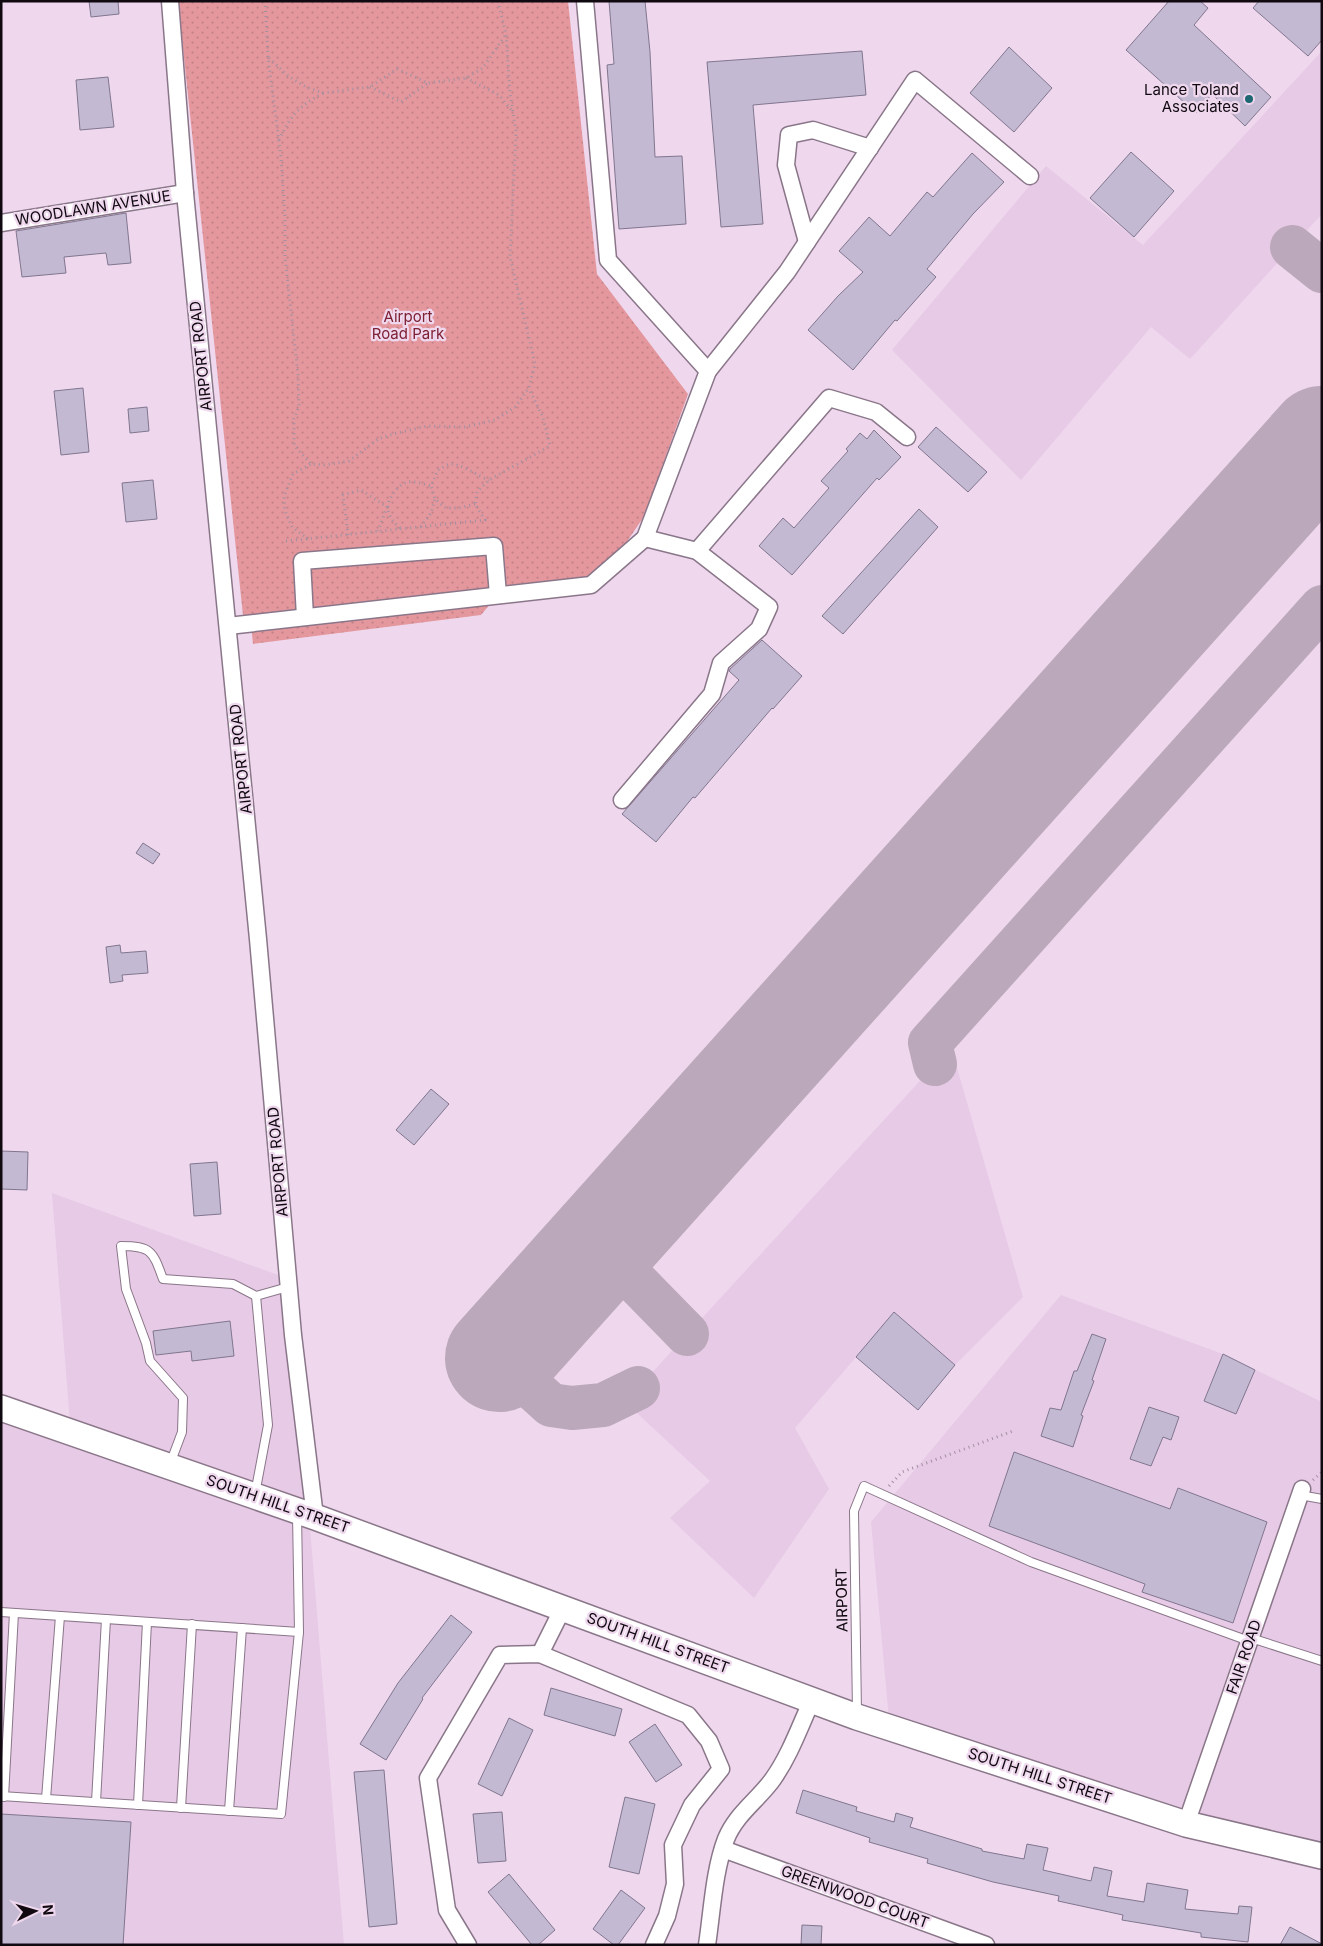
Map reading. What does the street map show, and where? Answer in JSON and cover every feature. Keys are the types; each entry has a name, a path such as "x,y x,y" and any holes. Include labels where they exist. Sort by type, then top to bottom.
{"main road":[{"name":"SOUTH HILL STREET","path":"1,1408 306,1514 857,1717 1186,1824 1322,1856"}],"street":[{"name":"AIRPORT ROAD","path":"170,1 185,193 257,930 306,1514"},
{"path":"585,1 608,260 708,371"},
{"path":"228,626 591,585 645,538 708,371 786,272 915,80 1030,176"},
{"path":"807,242 786,165 789,136 813,130 870,148"},
{"name":"WOODLAWN AVENUE","path":"1,223 185,193"},
{"path":"697,551 829,398 876,412 907,438"},
{"path":"622,800 712,694 721,663 759,629 769,607 697,551 645,538"},
{"path":"304,617 302,561 494,546 498,595"},
{"name":"FAIR ROAD","path":"1186,1824 1301,1492"},
{"path":"540,1654 563,1608"},
{"path":"468,1945 447,1910 428,1778 500,1655 540,1654 688,1715 709,1742 721,1770 692,1804 673,1845 675,1884 667,1916 654,1945"},
{"path":"707,1945 723,1849 727,1838 741,1815 763,1792 784,1762 812,1700"},
{"name":"GREENWOOD COURT","path":"723,1849 986,1945"}],"lane":[{"path":"169,1466 182,1432 183,1398 150,1361 146,1343 126,1289 121,1246 140,1246 154,1255 163,1280 233,1284 256,1296 288,1287"},
{"path":"254,1496 268,1425 256,1296"},
{"name":"AIRPORT","path":"857,1717 854,1511 864,1486 882,1494"},
{"path":"1301,1492 1322,1499"},
{"path":"882,1494 1031,1562 1250,1640 1322,1661"},
{"path":"14,1613 3,1797 281,1814 299,1632 306,1514"},
{"path":"1,1612 299,1632"},
{"path":"46,1799 60,1616"},
{"path":"96,1802 106,1619"},
{"path":"138,1805 147,1622"},
{"path":"182,1808 192,1624"},
{"path":"229,1811 242,1628"}],"path":[{"path":"265,1 268,57 285,216 285,257 298,375 299,406 294,419 294,445 311,464"},
{"path":"309,539 292,527 285,511 284,496 293,474 311,464 325,465 349,461 378,439 393,434 427,426 464,427 495,420 515,407 529,388 535,364 510,257 516,131 506,34 498,1"},
{"path":"370,87 401,102 428,83 466,78 483,68 506,34"},
{"path":"268,57 288,76 300,84 323,93"},
{"path":"278,142 288,122 303,104 323,93 370,87 397,69 428,83"},
{"path":"466,78 499,94 513,113"},
{"path":"286,541 484,520 474,504 477,492 489,480 550,446 543,417 529,388"},
{"path":"422,527 431,513 435,499 431,486 438,470 451,464 464,466 476,475 489,480"},
{"path":"378,531 394,491 406,482 418,482 431,486"},
{"path":"348,535 343,495 360,490 387,507 391,519 400,529"},
{"path":"435,499 446,508 459,508 474,504"},
{"path":"882,1494 902,1472 1013,1431"}],"shaded area":[{"path":"1322,51 1322,214 1190,359 1151,327 1021,480 892,350 1046,166 1143,245"},
{"path":"951,1047 1023,1297 955,1365 894,1313 795,1428 829,1489 754,1598 670,1518 710,1481 625,1402"},
{"path":"52,1193 292,1280 344,1945 1,1945 1,1413 71,1436"},
{"path":"1061,1295 1223,1354 1322,1402 1322,1849 1209,1824 889,1719 871,1522"}],"green space":[{"name":"Airport Road Park","path":"178,1 568,1 597,274 688,394 645,515 607,571 535,599 491,603 481,615 253,644 251,624 244,625"}],"building":[{"path":"89,1 118,1 119,14 91,17"},
{"path":"609,1 645,1 650,52 655,157 682,156 686,224 619,229 607,65 614,64"},
{"path":"1169,1 1200,1 1208,8 1194,25 1271,97 1245,126 1212,94 1196,113 1126,50"},
{"path":"1259,1 1322,1 1322,40 1308,56 1253,8"},
{"path":"1009,47 1052,88 1014,132 970,93"},
{"path":"862,51 866,95 753,105 763,224 721,227 707,62"},
{"path":"108,77 114,127 80,130 76,80"},
{"path":"1131,152 1174,191 1134,237 1090,198"},
{"path":"972,153 1004,182 973,214 927,269 936,277 897,321 895,320 853,370 808,330 838,296 863,272 839,251 869,217 890,236 927,192 933,197"},
{"path":"126,213 131,263 108,265 106,253 64,257 66,273 22,277 16,231"},
{"path":"83,388 89,452 61,455 54,391"},
{"path":"147,407 149,431 130,433 128,409"},
{"path":"936,427 987,472 968,492 918,447"},
{"path":"874,430 901,457 879,480 877,478 792,575 759,546 783,518 794,528 829,488 821,481 848,451 846,449 860,433 867,439"},
{"path":"153,480 157,519 126,522 122,483"},
{"path":"919,509 938,527 843,634 822,616"},
{"path":"762,640 802,676 695,798 693,797 656,842 622,814 739,680 729,671 730,669"},
{"path":"143,843 160,854 153,864 136,853"},
{"path":"120,945 121,953 146,951 148,973 122,975 123,981 110,983 106,947"},
{"path":"431,1089 449,1104 414,1145 396,1130"},
{"path":"1,1151 28,1152 27,1190 1,1189"},
{"path":"217,1162 221,1214 194,1216 190,1164"},
{"path":"894,1312 955,1365 918,1410 856,1357"},
{"path":"230,1321 234,1356 192,1361 191,1351 156,1355 153,1331"},
{"path":"1092,1334 1106,1339 1092,1380 1094,1381 1081,1415 1083,1416 1073,1447 1041,1436 1050,1408 1061,1410 1074,1371 1077,1371"},
{"path":"1223,1354 1255,1370 1236,1414 1204,1401"},
{"path":"1149,1407 1179,1417 1171,1440 1163,1437 1151,1466 1130,1459"},
{"path":"1014,1452 1170,1509 1178,1488 1267,1522 1233,1623 1142,1592 1145,1584 989,1526"},
{"path":"451,1615 472,1632 422,1698 386,1760 360,1744 398,1683"},
{"path":"551,1688 622,1709 615,1736 544,1715"},
{"path":"509,1718 533,1730 502,1796 478,1784"},
{"path":"655,1724 682,1765 656,1782 629,1742"},
{"path":"384,1770 397,1924 369,1927 354,1772"},
{"path":"803,1790 857,1807 856,1811 894,1822 896,1813 913,1818 910,1827 982,1849 982,1851 1024,1859 1027,1844 1048,1848 1043,1870 1091,1881 1094,1867 1112,1871 1107,1896 1144,1902 1147,1883 1188,1890 1185,1909 1238,1914 1239,1906 1252,1907 1248,1942 1201,1937 1201,1933 1122,1920 1123,1915 1058,1901 1059,1896 993,1882 927,1863 928,1859 869,1842 870,1838 796,1813"},
{"path":"625,1797 655,1804 639,1874 609,1867"},
{"path":"502,1812 506,1861 478,1863 473,1814"},
{"path":"1,1814 131,1822 123,1945 1,1945"},
{"path":"509,1874 555,1930 538,1945 532,1945 488,1892"},
{"path":"621,1890 645,1908 618,1945 614,1945 593,1929"},
{"path":"802,1925 822,1926 821,1945 801,1945"},
{"path":"1290,1927 1322,1944 1322,1945 1280,1945"}],"taxiway":[{"path":"1292,247 1322,271"},
{"path":"935,1064 930,1043 1322,607"},
{"path":"600,1245 687,1334"},
{"path":"499,1358 551,1405 572,1408 603,1405 638,1388"}],"runway":[{"path":"499,1358 1322,440"}],"place":[{"name":"Lance Toland Associates","path":"1249,99"}]}
